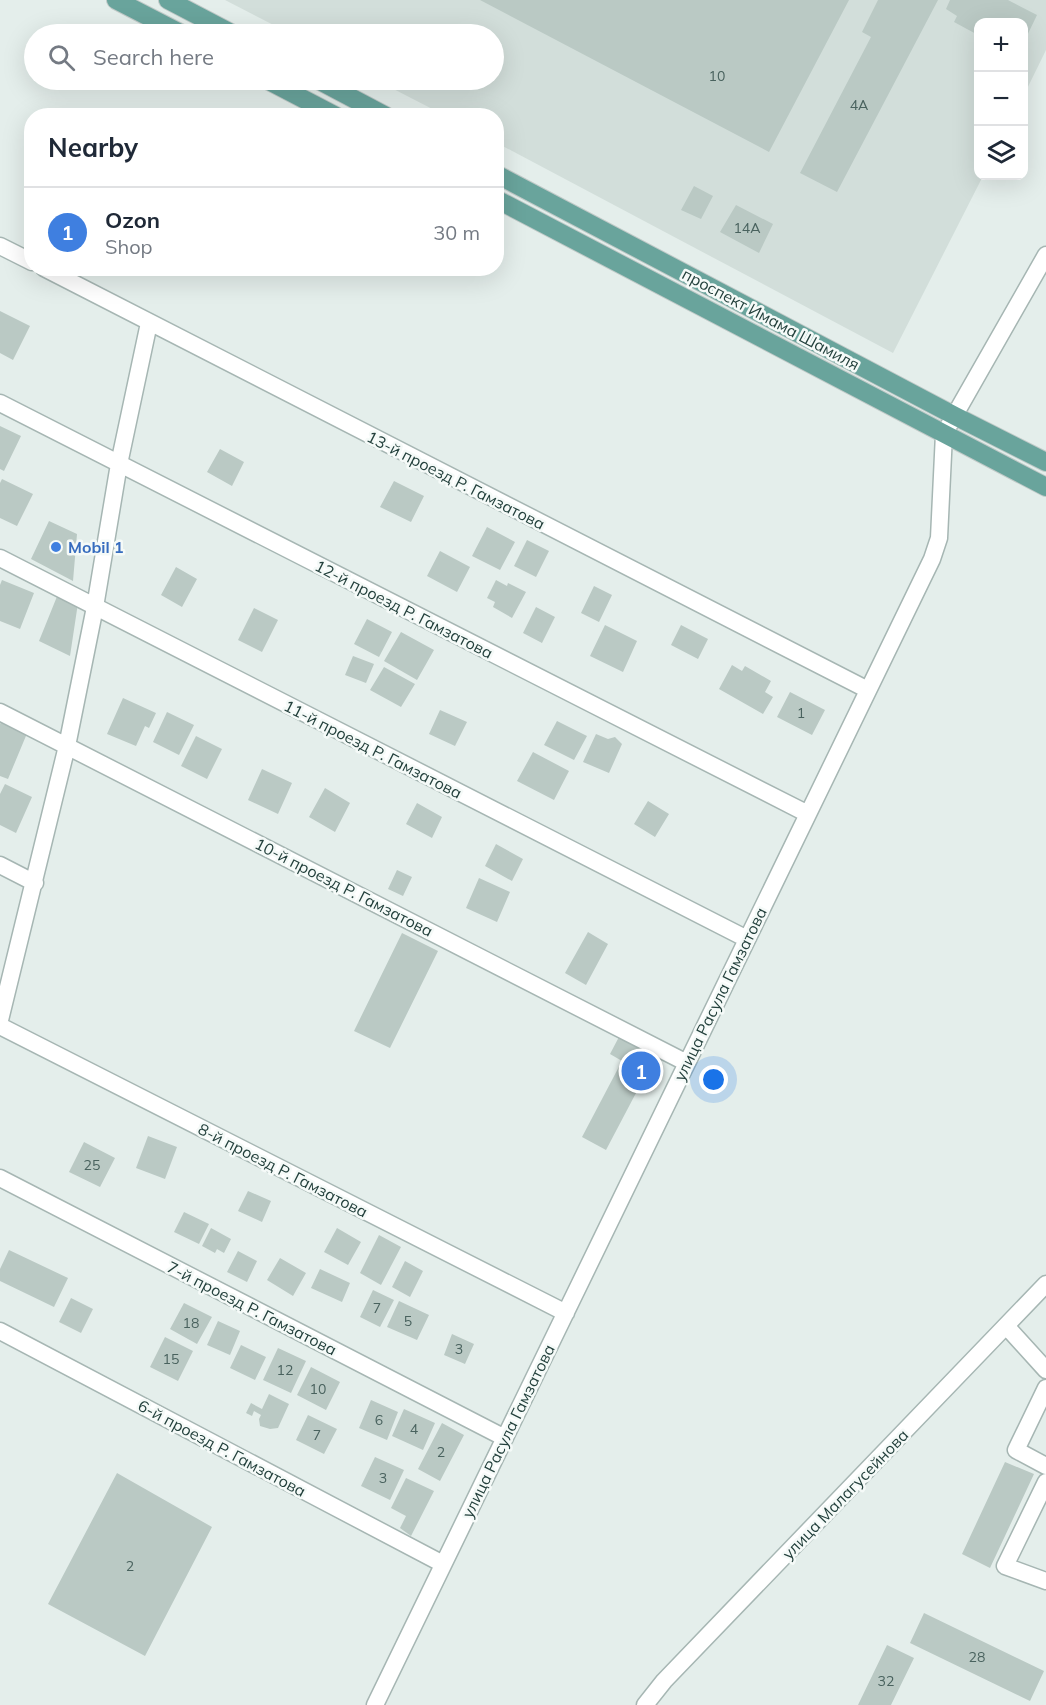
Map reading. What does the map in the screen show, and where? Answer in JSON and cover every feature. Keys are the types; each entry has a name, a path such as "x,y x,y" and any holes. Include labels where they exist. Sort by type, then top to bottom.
{"main road":[{"path":"116,0 163,24"},
{"path":"168,0 187,5 217,24"},
{"path":"286,90 321,108"},
{"path":"337,90 371,108"},
{"name":"проспект Имама Шамиля","path":"504,178 1046,462"},
{"name":"проспект Имама Шамиля","path":"504,204 1046,487"}],"street":[{"path":"0,246 24,258"},
{"path":"945,434 1046,255"},
{"name":"13-й проезд Р. Гамзатова","path":"59,276 868,690"},
{"path":"0,1020 35,883 48,816 67,746 95,608 119,464 149,323"},
{"name":"12-й проезд Р. Гамзатова","path":"0,403 808,814"},
{"name":"улица Расула Гамзатова","path":"375,1705 932,559 939,538 945,434"},
{"name":"11-й проезд Р. Гамзатова","path":"0,558 747,939"},
{"name":"10-й проезд Р. Гамзатова","path":"0,712 687,1063"},
{"path":"0,865 35,883"},
{"name":"8-й проезд Р. Гамзатова","path":"0,1026 566,1313"},
{"name":"7-й проезд Р. Гамзатова","path":"0,1178 504,1438"},
{"name":"улица Малагусейнова","path":"645,1705 664,1681 1046,1284"},
{"path":"1007,1327 1046,1370"},
{"name":"6-й проезд Р. Гамзатова","path":"0,1331 443,1564"},
{"path":"1046,1388 1016,1450 1046,1466"},
{"path":"1046,1482 1005,1566 1046,1581"}],"shaded area":[{"path":"225,0 1046,0 1046,50 1028,87 1028,18 974,18 974,180 981,180 893,353 504,147 504,108 430,108 395,90 504,90 504,24 272,24"}],"building":[{"path":"480,0 849,0 769,152"},
{"path":"878,0 938,0 837,192 800,173 871,37 862,32"},
{"path":"950,0 1008,0 1037,15 1028,34 1028,18 974,18 974,33 954,22 957,16 946,9"},
{"path":"694,186 713,196 701,219 681,210"},
{"path":"736,205 773,224 759,253 720,232"},
{"path":"0,311 30,326 13,360 0,353"},
{"path":"0,426 21,436 4,471 0,469"},
{"path":"220,449 244,462 232,486 207,472"},
{"path":"2,479 33,494 17,526 0,518"},
{"path":"394,481 424,496 411,522 380,507"},
{"name":"Mobil 1","path":"49,521 77,534 73,581 31,559"},
{"path":"487,527 515,542 500,570 472,556"},
{"path":"527,540 549,551 536,577 514,566"},
{"path":"440,551 470,567 457,592 427,576"},
{"path":"176,567 197,579 182,607 161,595"},
{"path":"2,580 34,593 20,629 0,621"},
{"path":"496,580 526,592 512,618 493,607 495,602 487,598"},
{"path":"594,586 612,595 599,622 581,613"},
{"path":"58,594 78,603 70,656 39,641"},
{"path":"536,607 555,617 542,643 523,633"},
{"path":"254,608 278,620 262,652 238,640"},
{"path":"367,619 392,632 379,657 354,644"},
{"path":"605,625 637,641 623,672 590,656"},
{"path":"681,625 708,639 698,659 671,645"},
{"path":"401,632 434,650 417,680 384,661"},
{"path":"353,656 374,664 366,683 345,675"},
{"path":"732,665 742,671 745,666 771,681 765,692 773,697 763,714 719,689"},
{"path":"384,667 415,684 401,707 370,690"},
{"path":"790,692 825,710 812,735 777,717"},
{"path":"123,698 156,713 149,728 145,726 136,746 107,734"},
{"path":"440,710 467,722 455,746 429,734"},
{"path":"167,712 194,725 179,755 153,742"},
{"path":"2,720 28,731 8,779 0,776 0,724"},
{"path":"557,721 587,736 574,760 544,745"},
{"path":"596,734 608,739 615,737 622,744 609,773 583,762"},
{"path":"196,736 222,749 207,779 181,766"},
{"path":"533,752 569,771 554,800 517,781"},
{"path":"262,769 292,783 278,814 248,800"},
{"path":"5,784 32,797 16,833 0,825 0,794"},
{"path":"325,788 350,803 335,832 309,817"},
{"path":"648,801 669,814 655,837 634,824"},
{"path":"417,803 442,817 432,838 406,824"},
{"path":"496,844 523,859 512,881 485,866"},
{"path":"397,870 412,877 403,896 388,889"},
{"path":"479,878 510,892 497,922 466,908"},
{"path":"588,932 608,944 586,985 565,973"},
{"path":"402,933 438,951 390,1048 354,1031"},
{"path":"620,1035 656,1055 606,1150 582,1137 622,1061 610,1054"},
{"path":"148,1136 177,1147 165,1179 136,1168"},
{"path":"84,1142 115,1158 100,1187 69,1172"},
{"path":"248,1191 271,1201 262,1222 238,1211"},
{"path":"184,1212 209,1224 199,1244 174,1232"},
{"path":"211,1228 231,1239 224,1253 217,1249 215,1253 202,1246"},
{"path":"337,1228 361,1242 348,1265 324,1252"},
{"path":"379,1235 401,1247 381,1285 360,1273"},
{"path":"9,1250 68,1278 54,1307 0,1281 0,1269"},
{"path":"238,1251 257,1261 247,1282 227,1272"},
{"path":"280,1258 306,1273 293,1296 267,1280"},
{"path":"405,1261 423,1271 410,1297 392,1287"},
{"path":"320,1269 350,1283 342,1302 311,1288"},
{"path":"373,1290 394,1300 380,1327 360,1317"},
{"path":"71,1298 93,1309 81,1333 59,1322"},
{"path":"399,1301 429,1315 417,1340 387,1327"},
{"path":"184,1303 212,1317 197,1344 170,1329"},
{"path":"218,1321 240,1331 230,1355 207,1345"},
{"path":"452,1334 474,1344 465,1364 444,1355"},
{"path":"165,1337 193,1351 178,1381 150,1367"},
{"path":"241,1345 266,1357 255,1380 230,1368"},
{"path":"278,1348 306,1361 291,1393 263,1380"},
{"path":"311,1367 340,1382 326,1410 297,1395"},
{"path":"269,1394 289,1404 278,1428 270,1429 260,1426 261,1415 254,1411 252,1416 246,1413 251,1403 262,1409"},
{"path":"371,1400 398,1412 387,1440 359,1428"},
{"path":"404,1409 435,1423 423,1450 392,1436"},
{"path":"308,1415 337,1429 324,1454 296,1440"},
{"path":"442,1423 464,1435 440,1481 418,1469"},
{"path":"375,1457 404,1470 390,1500 361,1486"},
{"path":"1005,1462 1034,1474 990,1568 962,1554"},
{"path":"117,1473 212,1527 145,1656 48,1604"},
{"path":"406,1478 434,1491 411,1536 400,1528 406,1516 391,1508"},
{"path":"924,1613 1044,1671 1030,1701 910,1643"},
{"path":"887,1645 914,1658 891,1705 858,1705"}],"place":[{"name":"Mobil 1","path":"56,547"},
{"name":"Ozon","path":"641,1071"}]}
